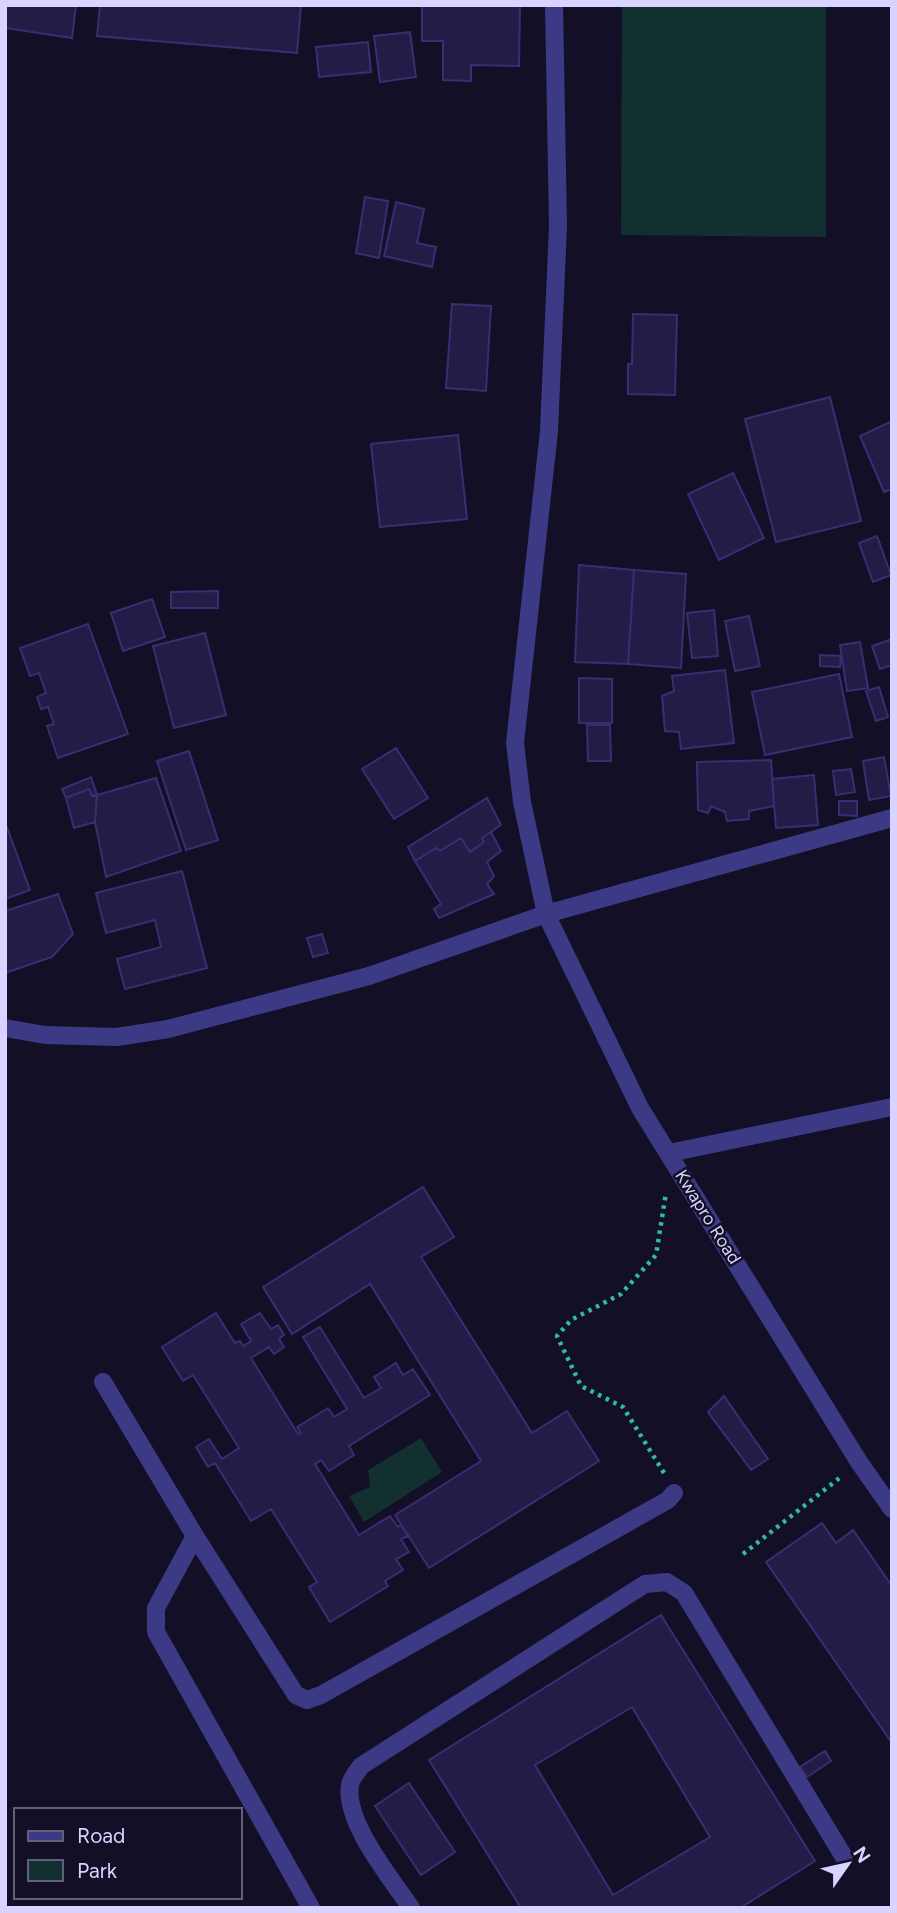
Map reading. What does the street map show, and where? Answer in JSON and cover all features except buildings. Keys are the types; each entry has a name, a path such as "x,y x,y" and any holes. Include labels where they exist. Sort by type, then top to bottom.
{"street":[{"name":"Kwapro Road","path":"554,5 558,226 549,431 515,743 522,802 546,914 640,1108 859,1462 892,1509"},
{"path":"5,1028 45,1035 117,1037 168,1029 369,976 546,914 892,818"},
{"path":"669,1153 892,1107"},
{"path":"103,1382 195,1536 296,1695 307,1700 321,1695 668,1500 674,1493"},
{"path":"195,1536 156,1608 156,1632 311,1908"},
{"path":"411,1908 363,1837 351,1804 350,1783 361,1766 645,1584 667,1582 684,1593 844,1857"}],"path":[{"path":"669,1153 666,1201 656,1255 621,1294 571,1320 557,1336 581,1386 623,1407 674,1493"},
{"path":"743,1554 859,1462"}],"green space":[{"path":"622,5 826,5 826,237 621,235"},
{"path":"421,1438 442,1472 364,1522 349,1496 370,1487 368,1470"}]}
